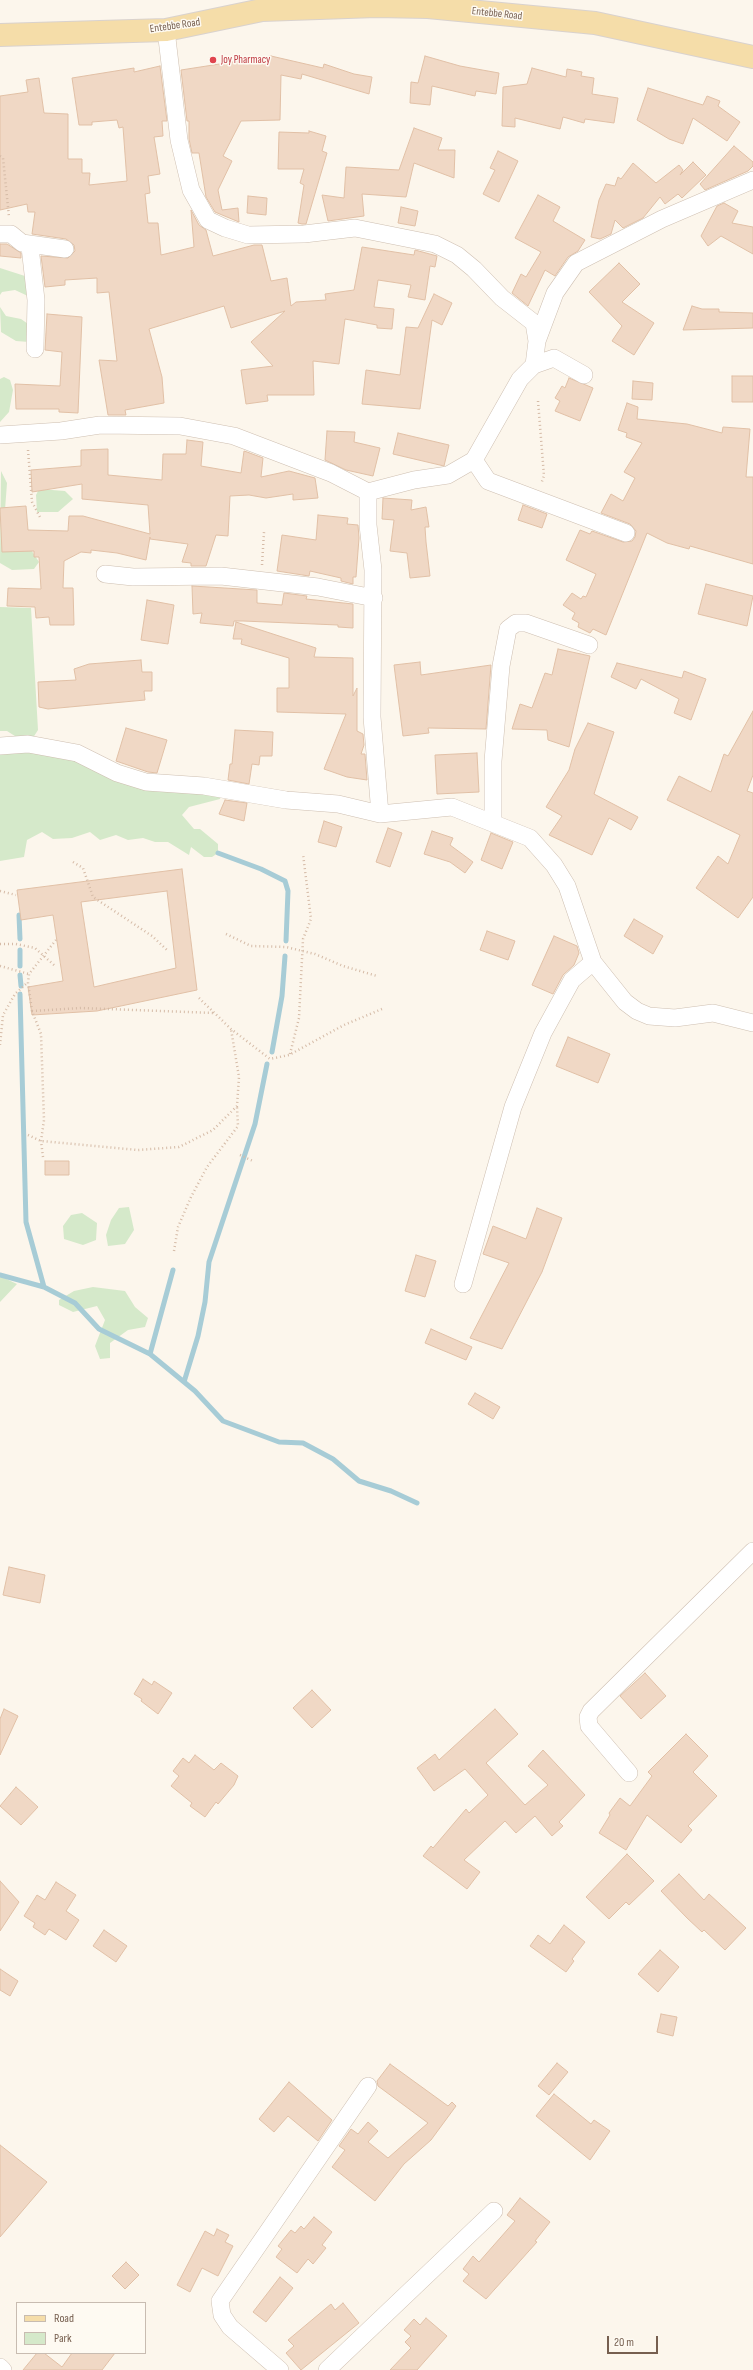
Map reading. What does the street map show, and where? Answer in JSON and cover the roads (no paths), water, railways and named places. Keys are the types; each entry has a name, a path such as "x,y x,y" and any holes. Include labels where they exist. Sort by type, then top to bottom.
{"main road":[{"name":"Entebbe Road","path":"0,35 166,30 262,10 376,6 428,7 595,23 753,57"}],"street":[{"path":"166,30 179,140 191,190 198,206 208,220 248,235 304,234 355,228 435,244 463,260 502,298 528,317 534,324 537,341"},
{"path":"534,365 537,341 555,293 576,263 662,219 753,180"},
{"path":"6,234 22,243 65,249"},
{"path":"28,244 30,247 36,300 35,348"},
{"path":"0,435 28,434 100,425 180,426 234,436 331,473 368,492 414,480 448,475 474,460 520,379 534,365 554,358 584,375"},
{"path":"474,460 488,481 626,533"},
{"path":"368,492 374,598 372,716 380,814"},
{"path":"104,574 133,577 221,576 318,587 374,598"},
{"path":"493,823 493,761 501,666 508,629 516,623 526,624 589,645"},
{"path":"0,746 28,744 77,753 118,772 146,782 204,786 286,800 338,804 380,814 452,807 530,838 554,865 567,886 593,962 625,1002 637,1011 649,1016 675,1018 713,1013 753,1023"},
{"path":"463,1284 513,1107 540,1040 572,980 593,962"},
{"path":"629,1773 589,1726 588,1717 591,1711 753,1551"},
{"path":"280,2370 230,2327 222,2315 220,2301 368,2086"},
{"path":"327,2370 494,2211"},
{"path":"0,2367 3,2370"}],"waterway":[{"path":"218,853 261,869 285,881 288,891 286,941"},
{"path":"19,915 20,939"},
{"path":"20,950 20,966"},
{"path":"272,1052 282,996 285,956"},
{"path":"20,975 21,986"},
{"path":"20,994 26,1222 44,1287"},
{"path":"184,1382 198,1336 205,1302 209,1262 255,1124 267,1064"},
{"path":"150,1354 173,1270"},
{"path":"0,1275 44,1287 75,1303 99,1329 150,1354 195,1391 223,1421 279,1442 303,1443 333,1459 359,1481 391,1491 417,1503"}],"place":[{"name":"Joy Pharmacy","path":"213,60"}]}
